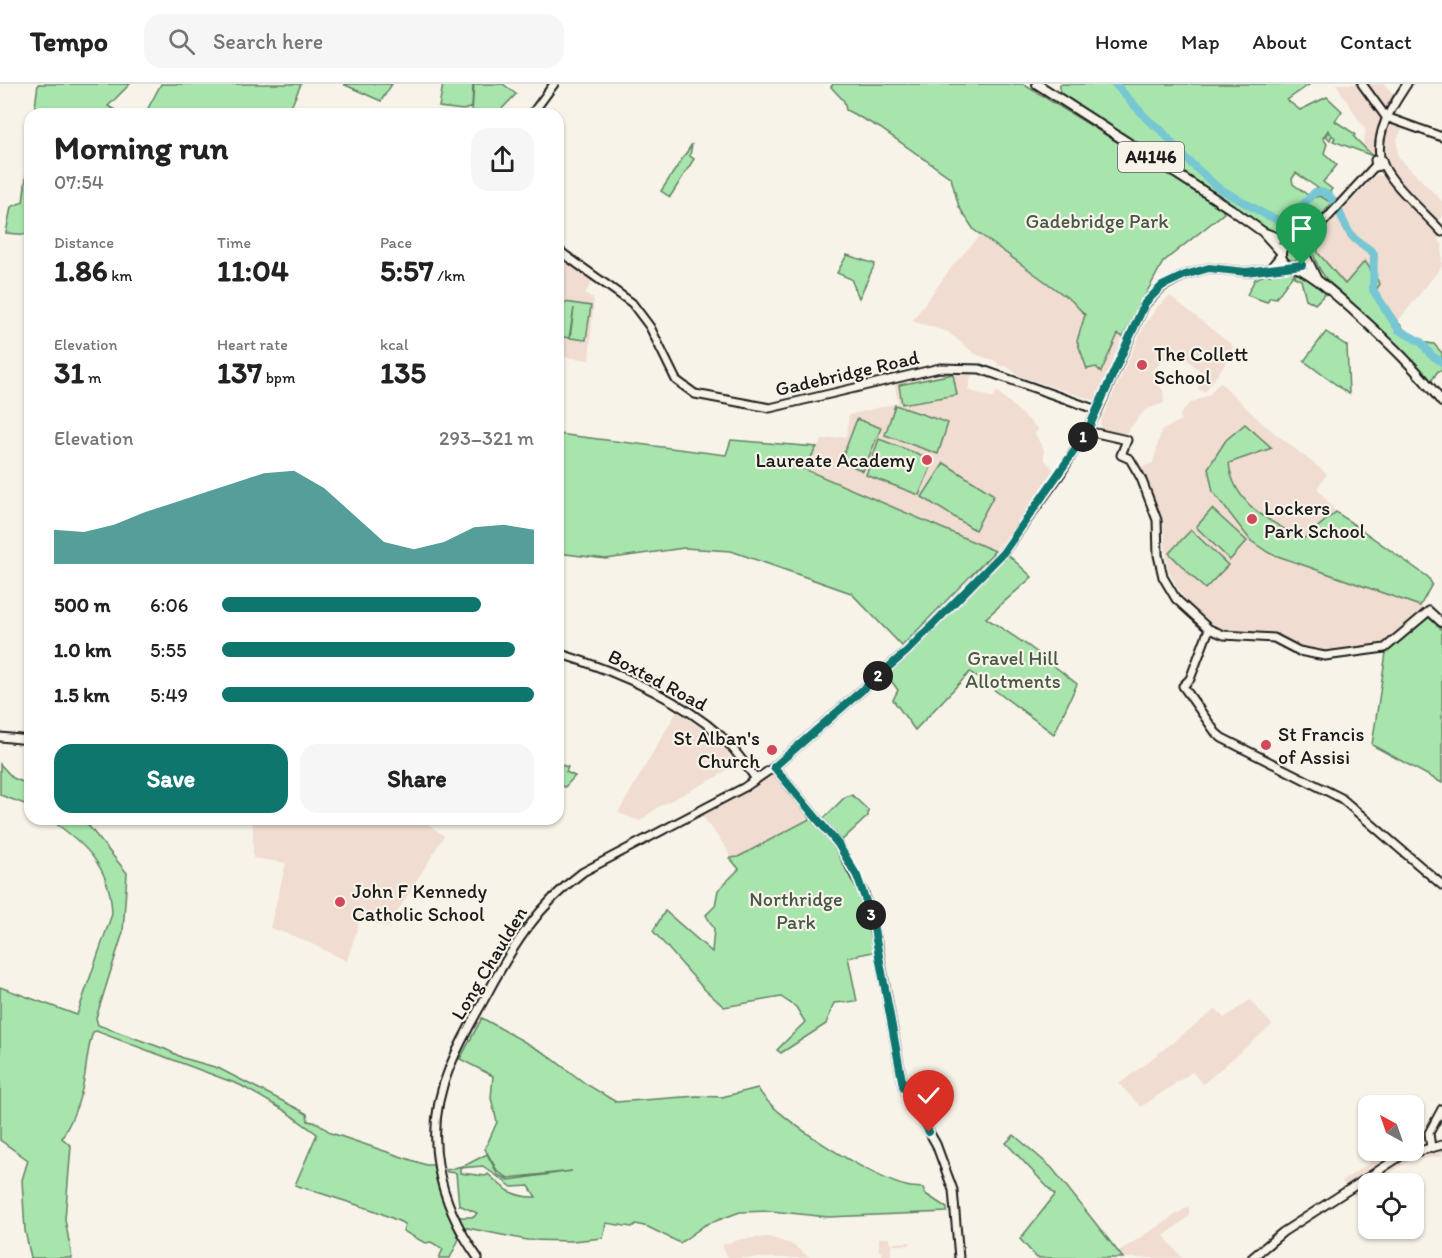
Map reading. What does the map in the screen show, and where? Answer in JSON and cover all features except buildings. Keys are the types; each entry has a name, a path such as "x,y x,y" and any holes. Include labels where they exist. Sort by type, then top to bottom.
{"main road":[{"name":"A4146","path":"1037,84 1231,208 1263,232 1281,254"},
{"name":"A4146","path":"1263,232 1290,242"},
{"path":"1316,278 1299,245 1290,242 1281,254 1294,266 1316,278 1409,361 1442,402"},
{"path":"1294,266 1304,263 1306,255"}],"street":[{"path":"536,108 554,84"},
{"path":"1362,84 1386,117 1442,137"},
{"path":"1407,84 1386,117 1379,139 1379,163 1442,232"},
{"path":"1306,255 1317,229 1379,163"},
{"path":"1290,242 1317,229"},
{"name":"Gadebridge Road","path":"564,254 632,303 650,327 676,380 695,394 770,408 940,368 961,367 980,369 1097,410"},
{"path":"1269,270 1281,254"},
{"name":"Long Chaulden","path":"478,1258 461,1233 442,1190 437,1157 437,1116 442,1088 454,1056 504,963 532,918 556,893 583,872 756,779 774,767 907,651 1003,553 1087,431 1145,303 1162,286 1185,275 1209,268 1246,272 1294,266"},
{"path":"1087,431 1127,440 1121,455 1130,459 1142,481 1156,520 1158,555 1163,577 1176,599 1209,629 1224,635 1274,638 1299,651 1325,656 1385,648 1429,611 1442,623"},
{"path":"1209,629 1190,679 1183,686 1216,733 1347,802 1442,885"},
{"name":"Boxted Road","path":"564,655 621,676 679,706 722,737 756,779"},
{"path":"0,736 24,739"},
{"path":"774,767 838,844 864,893 876,937 903,1086 936,1144 953,1190 959,1258"},
{"path":"1431,1148 1429,1132 1442,1109"},
{"path":"1252,1258 1283,1232 1401,1156 1442,1145"}],"shaded area":[{"path":"1336,84 1384,84 1396,97 1389,105 1397,113 1391,123 1402,128 1397,140 1398,157 1442,201 1442,217 1439,221 1392,173 1385,153 1371,153 1363,144 1366,131"},
{"path":"1376,175 1384,176 1442,236 1438,239 1442,244 1442,266 1391,330 1329,271 1316,253 1316,238"},
{"path":"980,236 1123,337 1096,401 1020,376 1006,366 999,366 996,361 975,354 948,332 912,321 954,264"},
{"path":"569,261 594,279 585,293 594,299 589,360 564,357 564,266"},
{"name":"The Collett School","path":"1170,296 1233,346 1229,358 1205,392 1198,389 1205,376 1176,349 1151,372 1163,391 1164,403 1145,410 1126,433 1100,434 1101,421 1144,326 1157,307"},
{"name":"Laureate Academy","path":"955,372 972,373 968,390 993,398 997,391 1038,429 1035,434 1044,450 1044,459 1055,471 1055,475 995,551 804,469 822,440 846,436 849,415 898,403 895,385"},
{"name":"Lockers Park School","path":"1220,382 1262,423 1327,474 1317,488 1343,521 1418,600 1416,605 1427,610 1388,643 1368,651 1330,653 1307,651 1274,635 1226,633 1201,621 1179,591 1168,569 1163,520 1140,468 1153,463 1161,431 1181,420 1180,414 1189,404 1209,395"},
{"path":"677,711 719,741 727,749 729,756 739,762 713,779 658,807 640,821 618,813"},
{"path":"775,772 813,817 738,857 730,858 727,849 701,814"},
{"name":"John F Kennedy Catholic School","path":"253,825 430,825 444,836 388,927 360,919 347,961 297,937 270,928 286,863 253,858"},
{"path":"1250,1000 1272,1025 1203,1084 1192,1072 1141,1107 1119,1084 1216,1009 1224,1018"},
{"path":"1442,1141 1442,1156 1424,1159 1424,1145"},
{"path":"1409,1161 1390,1173 1358,1173 1358,1193 1354,1196 1342,1181 1371,1162"},
{"path":"1189,1206 1189,1216 1164,1236 1182,1258 1123,1258 1118,1252"},
{"path":"769,1237 793,1245 810,1258 728,1258 722,1245 741,1239"},
{"path":"879,1238 889,1238 891,1243 910,1242 910,1245 891,1245 891,1258 882,1258 881,1251 879,1251"}],"green space":[{"path":"38,84 130,84 108,106 112,108 35,108"},
{"path":"161,84 301,84 291,108 148,108"},
{"path":"343,84 392,84 381,101"},
{"path":"443,84 473,84 472,107 439,107"},
{"path":"474,84 503,84 516,94 503,108 472,108"},
{"name":"Gadebridge Park","path":"833,84 1023,84 1220,205 1224,213 1163,262 1123,337 1118,334 1101,372 1096,367 1087,369 1077,341 1085,315 1072,301 974,230 959,207 951,178 880,128 846,110 844,101 831,87"},
{"name":"Gadebridge Park","path":"1060,84 1310,84 1287,100 1300,110 1327,97 1342,111 1335,121 1355,134 1354,137 1373,156 1333,141 1335,138 1332,135 1330,140 1326,136 1329,132 1331,134 1328,130 1323,138 1327,144 1324,153 1337,165 1323,182 1332,189 1328,195 1296,173 1292,179 1293,184 1312,198 1320,196 1332,203 1313,225 1304,217 1306,214 1303,212 1294,223 1297,228 1289,236 1282,236 1231,209 1060,100"},
{"path":"692,144 690,156 694,159 670,197 661,191"},
{"path":"24,194 24,234 6,233 11,207 23,202"},
{"path":"1316,237 1318,253 1345,284 1365,261 1380,284 1376,290 1393,316 1407,332 1424,342 1434,344 1442,353 1442,371 1438,371 1430,383 1405,354 1341,296 1327,280 1317,265 1313,250"},
{"path":"1294,245 1300,248 1303,254 1300,260 1294,263 1288,260 1285,254 1288,248"},
{"path":"847,255 875,264 859,298 851,279 837,273"},
{"path":"1297,270 1276,298 1270,297 1267,302 1247,295 1255,279 1271,272"},
{"path":"1296,274 1303,274 1327,292 1315,304 1306,299 1301,280 1294,277"},
{"path":"564,302 591,306 586,340 570,338 574,308 569,338 564,337"},
{"path":"1326,332 1347,346 1349,394 1304,361"},
{"path":"953,374 957,395 902,404 899,385"},
{"path":"895,405 948,423 938,454 885,435"},
{"path":"857,419 881,428 863,471 841,461"},
{"path":"1245,424 1272,448 1229,463 1232,477 1245,501 1278,526 1303,539 1336,512 1428,577 1432,584 1420,606 1269,553 1251,541 1213,492 1208,468 1226,440"},
{"path":"564,435 726,455 731,440 817,447 804,469 995,551 902,646 851,593 731,551 684,548 606,559 564,554"},
{"path":"879,439 934,460 919,495 866,475"},
{"path":"944,463 994,495 975,530 922,497"},
{"path":"1212,509 1247,541 1230,560 1196,527"},
{"path":"1191,530 1228,565 1205,589 1169,553"},
{"name":"Gravel Hill Allotments","path":"1007,554 1032,577 986,618 1030,647 1077,684 1054,734 970,672 915,730 893,700 898,690 887,675"},
{"path":"1429,617 1442,630 1442,783 1372,745 1386,653"},
{"path":"0,764 13,778 24,783 24,804 0,795"},
{"path":"564,766 568,767 566,772 575,776 565,787"},
{"name":"Northridge Park","path":"852,795 868,810 868,816 838,844 857,876 878,951 848,957 857,1001 834,1003 826,1024 781,1053 777,1050 805,1022 796,1007 781,997 724,1007 703,988 653,931 665,911 712,952 714,929 706,915 715,906 718,890 739,869 730,858 738,857 813,817 821,821 845,797"},
{"path":"57,825 88,825 127,873 123,932 96,1018 98,1025 165,1049 183,1058 218,1068 307,1114 308,1121 318,1123 331,1133 426,1165 435,1165 443,1199 459,1239 450,1258 439,1258 443,1249 431,1242 425,1243 403,1231 405,1224 376,1211 295,1185 317,1134 282,1109 240,1085 96,1031 93,1032 90,1042 79,1099 62,1138 71,1146 65,1219 72,1258 31,1258 25,1231 22,1180 28,1160 0,1140 0,987 77,1015 112,914 107,883 101,870 94,858 74,837"},
{"path":"482,1018 546,1054 586,1084 616,1102 697,1096 722,1097 758,1088 766,1100 782,1114 824,1145 891,1181 908,1187 924,1188 924,1193 947,1208 947,1212 828,1217 771,1211 740,1212 705,1225 680,1243 648,1227 636,1224 632,1227 606,1223 603,1238 572,1241 527,1240 463,1227 458,1217 474,1217 477,1213 459,1205 456,1173 446,1170 466,1165 487,1154 498,1175 509,1180 572,1171 508,1178 498,1172 485,1149 497,1122 491,1098 493,1076 460,1059","holes":["483,1166 512,1187 529,1186 536,1197 515,1194 488,1174 486,1176 460,1173 460,1168"]},
{"path":"1014,1135 1052,1168 1123,1258 1037,1258 1020,1239 1055,1195 1006,1143"}],"waterway":[{"path":"1115,84 1148,120 1162,131 1182,155 1217,187 1266,215 1286,223 1315,192 1323,192 1329,196 1334,201 1352,236 1374,254 1373,290 1399,330 1421,342 1431,355 1442,362"}],"place":[{"name":"The Collett School","path":"1142,365"},
{"name":"Laureate Academy","path":"927,460"},
{"name":"Lockers Park School","path":"1252,519"},
{"name":"St Francis of Assisi","path":"1266,745"},
{"name":"St Alban's Church","path":"772,750"},
{"name":"John F Kennedy Catholic School","path":"340,902"}],"route":[{"path":"929,1132 909,1101 903,1086 872,918 857,876 850,862 821,821 774,767 907,651 1003,553 1086,434 1145,303 1162,286 1185,275 1209,268 1246,272 1302,265"}]}
